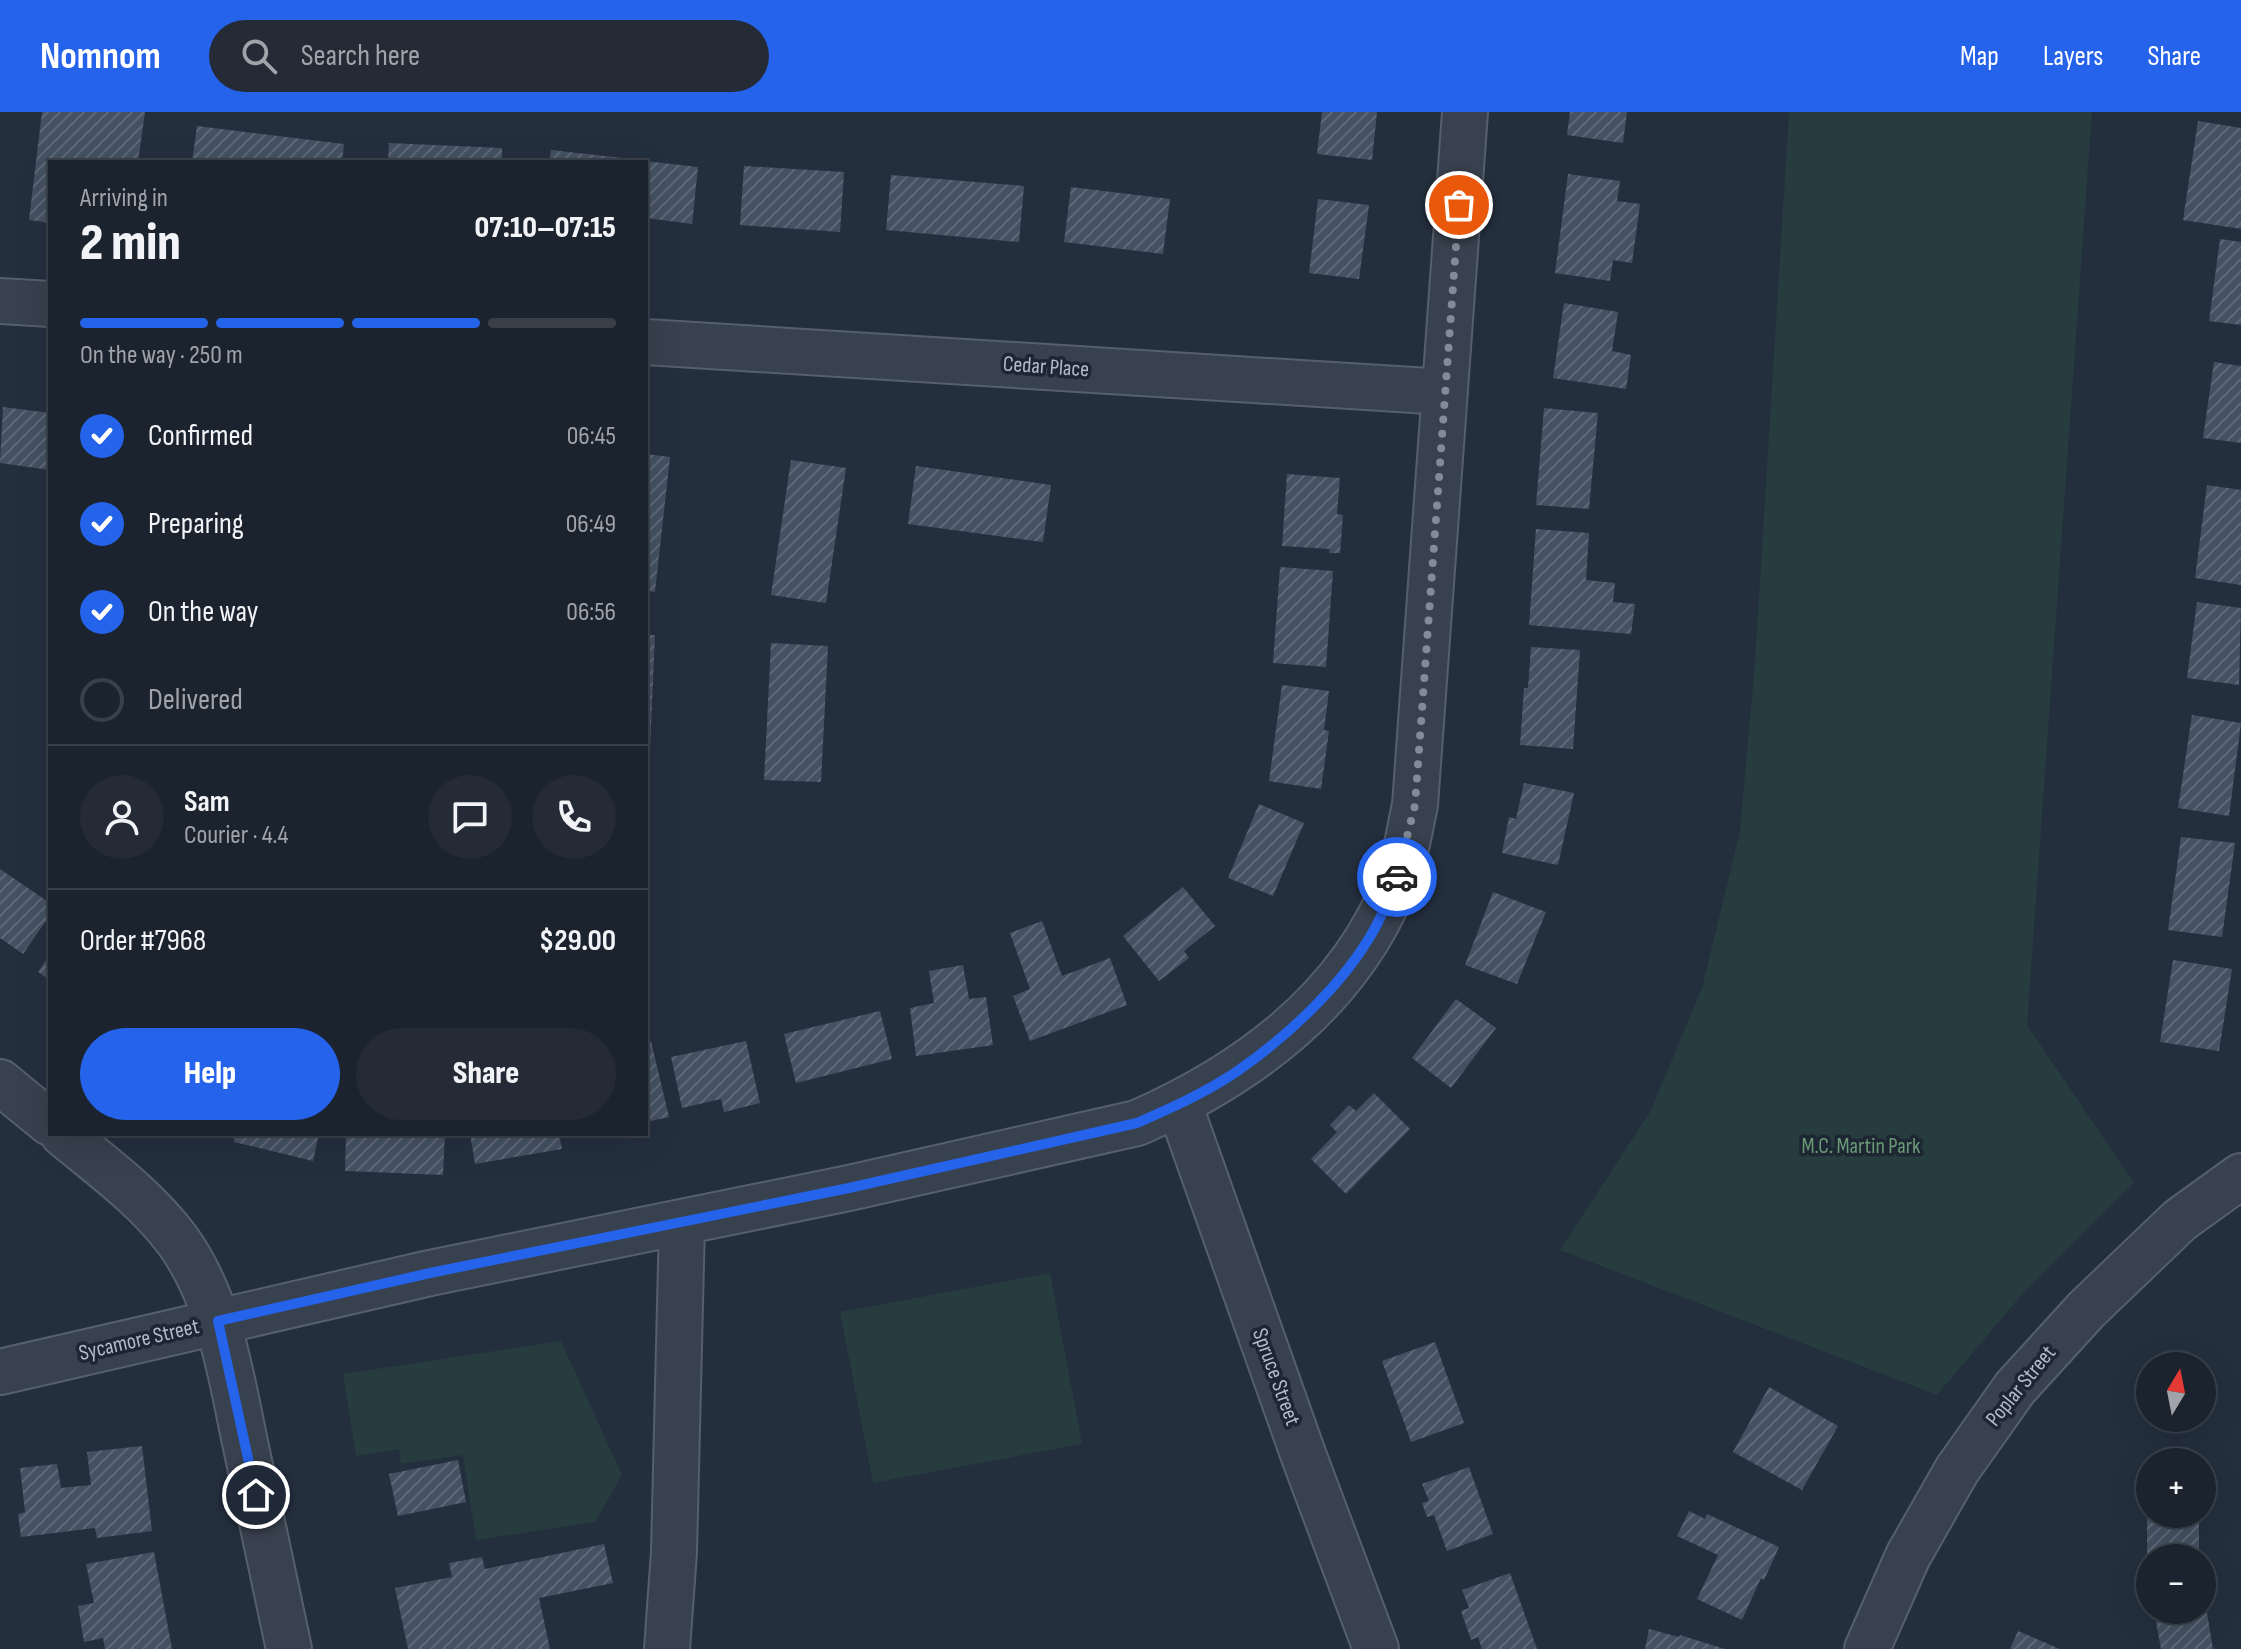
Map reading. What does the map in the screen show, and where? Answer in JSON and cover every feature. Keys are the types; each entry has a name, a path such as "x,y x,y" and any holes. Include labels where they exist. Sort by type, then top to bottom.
{"street":[{"name":"Sycamore Street","path":"0,1372 430,1273 849,1188 1137,1123 1235,1073 1289,1031 1336,982 1374,929 1401,869 1415,805 1465,112"},
{"path":"0,301 48,304"},
{"name":"Cedar Place","path":"648,342 1445,392"},
{"path":"0,1082 48,1121"},
{"name":"Spruce Street","path":"1179,1104 1376,1649"},
{"path":"65,1136 144,1201 179,1242 200,1279 218,1321 289,1649"},
{"name":"Poplar Street","path":"1867,1649 1915,1544 1957,1470 2015,1388 2086,1310 2180,1220 2241,1176"},
{"path":"667,1649 674,1536 682,1222"}],"green space":[{"name":"M.C. Martin Park","path":"1789,112 2092,112 2027,1025 2134,1183 2024,1292 1937,1395 1560,1250 1650,1112 1702,988 1740,831 1755,662"},
{"path":"1050,1273 1082,1444 873,1483 840,1312"},
{"path":"561,1341 622,1475 595,1522 476,1540 463,1455 401,1464 399,1449 356,1456 343,1374"}],"building":[{"path":"42,112 145,112 138,160 48,160 48,223 29,220"},
{"path":"1322,112 1377,112 1372,160 1317,154"},
{"path":"1570,112 1627,112 1623,143 1567,135"},
{"path":"2198,121 2241,128 2241,229 2183,220"},
{"path":"197,126 344,144 342,160 192,160"},
{"path":"389,143 502,148 502,160 388,160"},
{"path":"551,150 640,160 549,160"},
{"path":"648,161 698,167 692,224 648,218"},
{"path":"744,166 844,172 840,232 740,225"},
{"path":"1568,174 1620,181 1617,201 1640,204 1632,263 1613,260 1610,281 1555,273"},
{"path":"891,175 1024,186 1019,242 886,230"},
{"path":"1071,187 1170,199 1163,254 1064,242"},
{"path":"1318,199 1369,205 1359,279 1309,273"},
{"path":"2220,239 2241,242 2241,325 2209,321"},
{"path":"1564,303 1618,312 1612,351 1631,355 1626,389 1553,378"},
{"path":"2214,362 2241,366 2241,443 2203,438"},
{"path":"3,407 48,413 48,470 0,463"},
{"path":"1544,408 1598,413 1589,509 1536,505"},
{"path":"648,454 670,457 655,592 648,591"},
{"path":"791,460 846,468 826,603 771,595"},
{"path":"916,466 1051,485 1043,542 908,524"},
{"path":"1287,474 1340,478 1337,514 1343,515 1340,553 1329,553 1330,549 1282,546"},
{"path":"2207,485 2241,490 2241,585 2195,578"},
{"path":"1536,529 1589,533 1586,580 1615,583 1613,602 1635,604 1631,634 1529,625"},
{"path":"1280,567 1333,571 1326,667 1273,663"},
{"path":"2197,602 2241,608 2239,685 2187,678"},
{"path":"648,635 655,635 649,772"},
{"path":"771,643 828,646 821,782 764,780"},
{"path":"1531,647 1580,650 1573,749 1520,745"},
{"path":"1282,685 1329,691 1324,730 1329,731 1321,789 1269,781"},
{"path":"2192,715 2241,723 2229,816 2178,808"},
{"path":"1524,783 1574,793 1558,865 1502,853 1509,817 1516,819"},
{"path":"1259,804 1304,823 1273,896 1228,878"},
{"path":"2181,837 2235,843 2222,937 2168,930"},
{"path":"0,869 48,902 48,918 23,954 0,938"},
{"path":"1183,887 1215,926 1184,951 1189,958 1159,981 1123,936"},
{"path":"1493,892 1546,912 1517,984 1465,965"},
{"path":"1042,921 1062,976 1110,958 1127,1005 1030,1041 1013,996 1030,989 1010,933"},
{"path":"48,957 48,979 38,972"},
{"path":"2173,960 2232,969 2219,1051 2160,1042"},
{"path":"963,965 969,999 986,997 993,1045 916,1056 910,1008 934,1003 929,971"},
{"path":"1456,999 1496,1028 1451,1088 1412,1058"},
{"path":"880,1011 892,1059 796,1083 784,1034"},
{"path":"651,1041 669,1117 648,1122 648,1042"},
{"path":"746,1041 760,1103 724,1112 721,1099 682,1108 671,1057"},
{"path":"1374,1093 1410,1129 1346,1194 1311,1159 1337,1132 1330,1125 1349,1105 1356,1111"},
{"path":"235,1136 319,1136 313,1161 234,1142"},
{"path":"346,1136 445,1136 443,1175 345,1171"},
{"path":"470,1136 559,1136 562,1149 475,1164"},
{"path":"1435,1342 1464,1423 1411,1442 1382,1361"},
{"path":"1769,1387 1838,1426 1802,1490 1733,1452"},
{"path":"142,1446 152,1531 97,1538 95,1528 21,1537 18,1514 25,1512 20,1468 57,1464 61,1488 91,1485 87,1452"},
{"path":"458,1460 466,1502 398,1516 389,1474"},
{"path":"1469,1467 1493,1534 1447,1551 1434,1515 1427,1517 1422,1503 1429,1501 1422,1484"},
{"path":"1689,1511 1705,1519 1707,1514 1779,1547 1742,1620 1697,1599 1718,1555 1677,1536"},
{"path":"2147,1528 2199,1528 2199,1544 2147,1544"},
{"path":"604,1544 613,1583 539,1598 550,1649 408,1649 395,1588 452,1577 449,1563 482,1557 485,1569"},
{"path":"154,1552 172,1649 105,1649 103,1638 84,1642 78,1606 94,1603 86,1564"},
{"path":"1510,1573 1537,1649 1482,1649 1478,1637 1471,1640 1461,1611 1469,1608 1462,1590"},
{"path":"2156,1624 2209,1624 2213,1649 2161,1649"},
{"path":"1649,1629 1680,1635 1725,1649 1645,1649"},
{"path":"2018,1631 2060,1649 2010,1649"}],"way so far":[{"path":"1397,877 1415,805 1459,205"}],"route":[{"path":"256,1495 218,1321 430,1273 849,1188 1137,1123 1235,1073 1289,1031 1336,982 1374,929 1397,877"}]}
